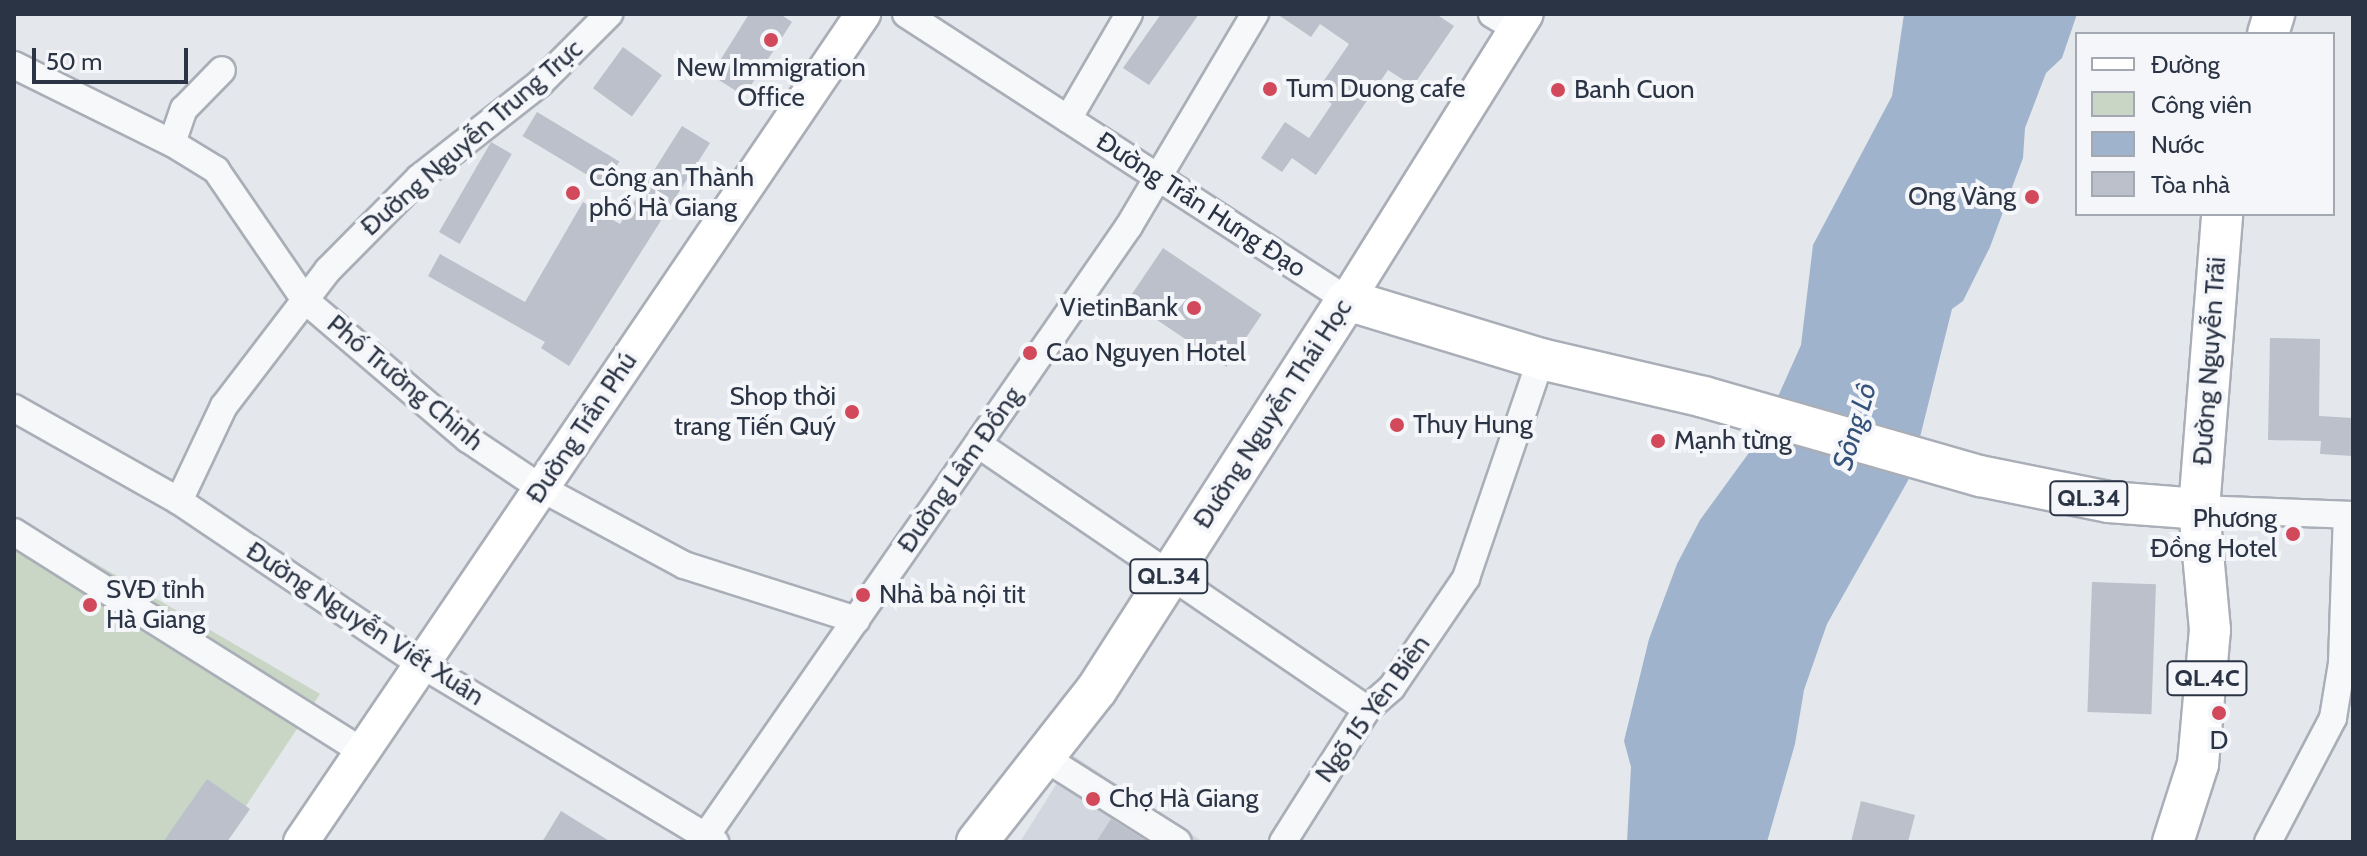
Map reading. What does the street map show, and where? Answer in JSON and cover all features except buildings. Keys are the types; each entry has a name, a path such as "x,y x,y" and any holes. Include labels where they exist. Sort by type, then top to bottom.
{"highway":[{"name":"Đường Nguyễn Trãi","path":"2199,509 2222,216"},
{"name":"Đường Trần Hưng Đạo","path":"1347,300 1541,359 1704,397 1980,476 2109,502 2199,509"},
{"name":"Đường Nguyễn Thái Học","path":"977,842 1045,758 1168,577 1347,300"},
{"name":"QL.4C","path":"2173,842 2198,764 2206,688 2210,630 2199,509"}],"main road":[{"name":"Đường Trần Phú","path":"301,842 863,14"},
{"name":"Đường Nguyễn Thái Học","path":"1347,300 1511,19"}],"street":[{"name":"Đường Nguyễn Trung Trực","path":"179,501 224,406 305,300 367,227 540,83 609,14"},
{"name":"Đường Trần Hưng Đạo","path":"906,14 1347,300"},
{"path":"1068,119 1129,14"},
{"name":"Đường Lâm Đồng","path":"710,839 1159,178 1255,14"},
{"name":"Phố Trường Chinh","path":"14,65 172,143 216,170 305,300 468,439 541,488 684,565 856,620"},
{"path":"172,143 184,109 222,70"},
{"name":"Ngõ 15 Yên Biên","path":"1283,842 1367,709 1392,687 1466,578 1541,359"},
{"name":"Đường Nguyễn Viết Xuân","path":"19,420 179,501 421,664 710,839"},
{"path":"978,444 1168,577 1367,709"},
{"path":"2199,509 2350,515 2342,663 2343,718 2268,842"},
{"path":"14,532 362,751"},
{"path":"1045,758 1178,842"}],"shaded area":[{"name":"Chợ Hà Giang","path":"1074,756 1203,842 1020,842"}],"green space":[{"name":"SVĐ tỉnh Hà Giang","path":"14,516 320,694 222,842 14,842"}],"water":[{"name":"Sông Lô","path":"1904,14 2077,14 2062,58 2046,73 2025,128 2023,158 1990,247 1963,301 1952,309 1910,477 1827,624 1804,690 1795,744 1767,842 1627,842 1631,767 1624,741 1649,639 1677,564 1700,520 1759,439 1801,345 1813,245 1892,96"}],"place":[{"name":"New Immigration Office","path":"771,40"},
{"name":"Tum Duong cafe","path":"1270,89"},
{"name":"Banh Cuon","path":"1558,90"},
{"name":"Công an Thành phố Hà Giang","path":"573,193"},
{"name":"Ong Vàng","path":"2032,197"},
{"name":"VietinBank","path":"1194,308"},
{"name":"Cao Nguyen Hotel","path":"1030,353"},
{"name":"Shop thời trang Tiến Quý","path":"852,412"},
{"name":"Thuy Hung","path":"1397,425"},
{"name":"Mạnh từng","path":"1658,441"},
{"name":"Phương Đồng Hotel","path":"2293,534"},
{"name":"Nhà bà nội tit","path":"863,595"},
{"name":"SVĐ tỉnh Hà Giang","path":"90,605"},
{"name":"D","path":"2219,713"},
{"name":"Chợ Hà Giang","path":"1093,799"}]}
